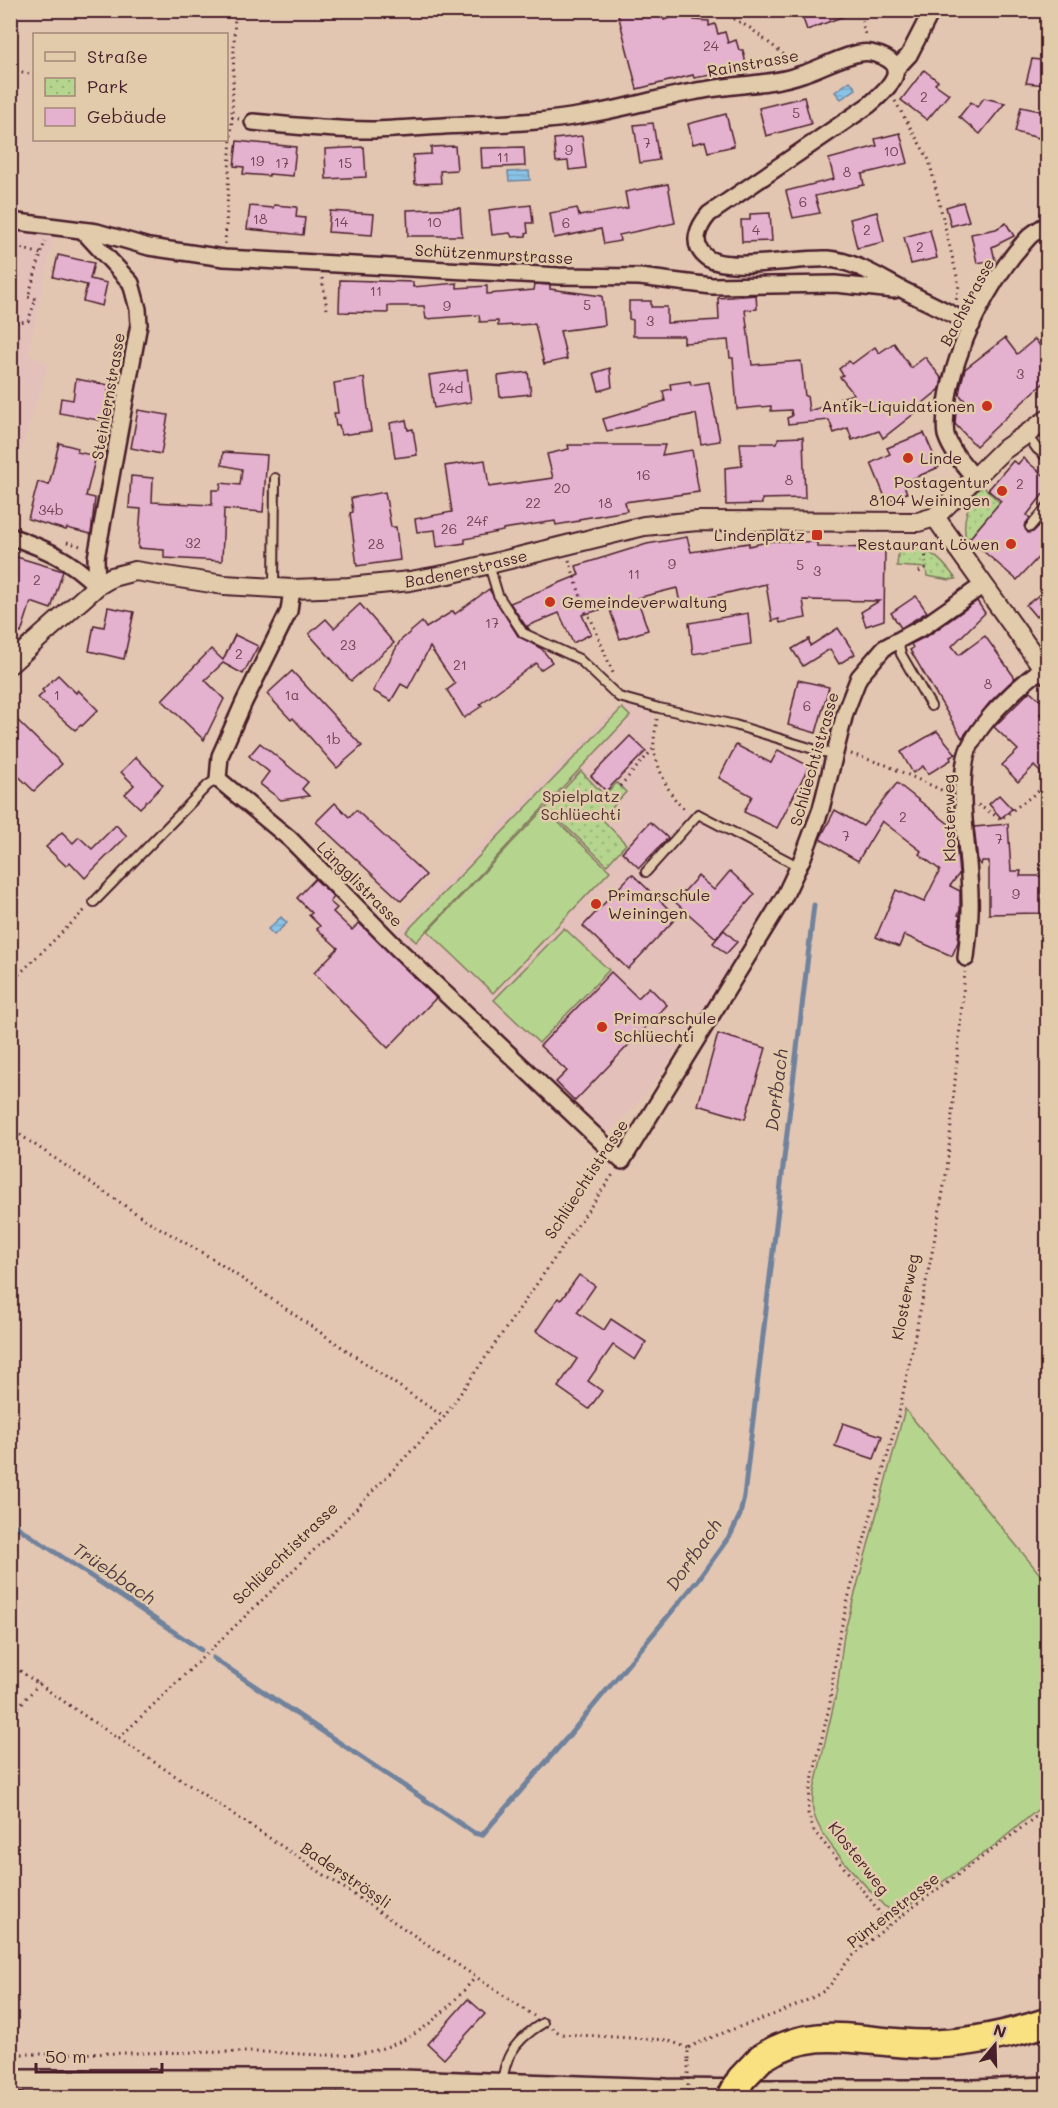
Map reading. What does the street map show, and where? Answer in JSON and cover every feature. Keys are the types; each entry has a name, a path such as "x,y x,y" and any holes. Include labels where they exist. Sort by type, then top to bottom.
{"highway":[{"path":"730,2097 741,2079 761,2058 792,2042 823,2036 904,2044 947,2043 998,2036 1047,2022"}],"main road":[{"path":"10,2081 375,2080 501,2090 964,2091 1047,2088"}],"street":[{"path":"932,10 909,55 895,70 892,84 869,105 709,214 699,225 697,235 699,247 705,257 716,263 731,265 831,259 853,266 972,326"},
{"path":"867,52 882,56 891,62 895,70"},
{"name":"Rainstrasse","path":"253,123 322,129 371,130 538,121 584,115 703,90 789,79 854,54 867,52"},
{"name":"Schützenmurstrasse","path":"10,221 83,231 157,249 224,258 547,275 640,277 712,286 835,284 906,292"},
{"name":"Bachstrasse","path":"974,477 956,455 946,435 945,419 956,362 972,326 1010,260 1031,235 1047,224"},
{"name":"Steinlernstrasse","path":"83,231 130,283 138,309 139,324 96,558 97,586"},
{"path":"1045,672 935,517 1002,451 1047,419"},
{"name":"Badenerstrasse","path":"10,664 97,586 112,577 135,571 224,585 283,589 349,587 410,581 644,526 698,521 918,522 935,517"},
{"path":"10,536 51,551 81,570 97,586"},
{"name":"Schlüechtistrasse","path":"622,1161 784,897 820,809 845,713 859,677 884,648 898,642 983,585"},
{"path":"218,779 220,756 289,611 283,589"},
{"name":"Klosterweg","path":"966,957 970,898 964,801 966,756 983,724 1014,690 1045,672"},
{"name":"Längglistrasse","path":"218,779 290,839 398,948 622,1161"}],"lane":[{"path":"1026,434 1047,458"},
{"path":"275,478 283,589"},
{"path":"1030,527 1047,506"},
{"path":"489,564 498,595 524,633 579,659 618,697 735,725 823,752 834,753"},
{"path":"898,642 901,654 931,706"},
{"path":"94,902 208,784 218,779"},
{"path":"646,872 698,814 798,866"},
{"path":"501,2090 505,2063 510,2052 528,2032 543,2023"}],"path":[{"path":"224,258 235,10"},
{"path":"718,10 750,28 798,66"},
{"path":"857,10 866,32 867,52"},
{"path":"10,69 33,75"},
{"path":"898,106 929,160 959,285 954,315"},
{"path":"10,323 28,321 36,299 28,297 46,238"},
{"path":"10,245 41,254"},
{"path":"320,264 327,309"},
{"path":"10,502 20,505"},
{"path":"919,572 925,568 926,546"},
{"path":"568,556 586,613 591,619 624,700"},
{"path":"659,708 654,748 666,784 681,807 698,814"},
{"path":"620,786 654,748"},
{"path":"834,753 849,754 886,765 964,801 972,801 1001,819 1047,784"},
{"path":"10,983 94,902"},
{"name":"Klosterweg","path":"889,1926 814,1831 808,1813 810,1790 830,1703 837,1646 899,1413 932,1253 947,1168 966,957"},
{"path":"10,1128 146,1220 213,1259 444,1417"},
{"name":"Schlüechtistrasse","path":"119,1738 344,1521 444,1417 622,1161"},
{"name":"Baderströssli","path":"10,1664 561,2034 667,2040 688,2048"},
{"path":"10,1716 39,1683"},
{"name":"Püntenstrasse","path":"688,2048 714,2035 774,2014 831,1987 854,1954 994,1850 1047,1807"},
{"path":"10,2054 259,2052 338,2056 362,2053 404,2040 423,2029 452,2004 475,1978"},
{"path":"688,2048 688,2097"}],"shaded area":[{"path":"11,229 54,235 28,353 48,364 11,482"},
{"name":"Primarschule Weiningen","path":"626,704 653,714 652,759 668,797 711,826 788,872 722,983 650,1089 609,1134 393,935 602,720"}],"green space":[{"path":"981,484 1000,503 967,542 965,519"},
{"path":"899,545 917,547 932,554 956,579 927,576 926,568 897,566"},
{"path":"622,708 630,716 416,942 406,932"},
{"name":"Spielplatz Schlüechti","path":"581,771 604,795 617,783 626,792 602,819 626,844 607,865 546,808"},
{"path":"544,809 610,871 493,993 428,931"},
{"path":"564,928 609,970 539,1043 494,1000"},
{"path":"905,1409 1047,1583 1048,1801 994,1846 902,1910 893,1911 884,1906 854,1873 823,1833 813,1809 813,1795 837,1690 844,1634"}],"water":[{"path":"850,81 856,89 841,99 835,92"},
{"path":"529,171 530,180 509,181 508,172"},
{"path":"281,917 287,923 274,935 268,929"}],"building":[{"path":"617,10 662,10 664,20 692,11 694,20 709,21 709,26 715,24 718,34 725,32 728,43 736,40 739,50 743,50 747,69 694,78 693,75 637,89"},
{"path":"800,10 855,10 855,12 807,30"},
{"path":"1032,59 1047,61 1047,85 1026,83"},
{"path":"924,70 938,81 935,84 949,94 927,120 901,100"},
{"path":"804,97 811,124 766,136 759,108"},
{"path":"984,98 1005,103 980,134 959,117 971,102 977,107"},
{"path":"1021,107 1045,112 1039,138 1015,132"},
{"path":"726,114 734,146 708,152 705,141 693,144 688,124"},
{"path":"653,123 659,160 640,163 634,125"},
{"path":"900,133 908,163 862,174 864,185 815,196 820,213 793,218 786,191 834,179 829,159 877,146 875,139"},
{"path":"582,136 586,168 569,170 568,161 556,162 554,139"},
{"path":"237,141 296,147 293,176 243,174 244,167 234,166"},
{"path":"455,146 457,170 440,171 441,183 415,184 413,155 431,154 431,147"},
{"path":"364,147 366,177 326,179 325,149"},
{"path":"524,147 525,166 482,168 481,148"},
{"path":"668,184 675,223 619,235 620,241 604,244 601,229 554,238 550,213 577,208 579,216 628,208 625,192"},
{"path":"963,202 969,221 951,226 946,207"},
{"path":"274,205 297,207 296,217 305,218 303,235 247,229 250,206 273,208"},
{"path":"531,205 533,223 527,223 526,236 512,237 510,233 492,235 489,210"},
{"path":"460,208 462,236 408,236 407,210"},
{"path":"330,211 374,214 372,235 328,232"},
{"path":"877,212 884,242 857,248 850,219"},
{"path":"770,213 772,241 742,242 741,220 750,220 750,214"},
{"path":"1006,223 1014,236 992,247 995,260 977,263 971,234 996,229"},
{"path":"930,230 937,258 911,264 904,237"},
{"path":"58,255 94,263 90,279 107,283 102,306 83,301 87,285 53,277"},
{"path":"340,280 413,282 413,287 457,283 457,288 487,286 487,294 534,290 535,284 550,285 550,289 602,296 605,325 560,331 567,359 544,364 535,324 498,326 498,321 480,322 479,315 426,319 424,306 388,306 388,313 339,312"},
{"path":"756,295 757,309 745,310 752,365 801,361 809,411 841,401 840,398 854,394 840,377 843,375 839,369 849,361 852,364 875,347 879,353 894,343 911,368 925,357 942,379 940,389 918,407 920,409 883,438 879,431 852,440 848,428 834,433 829,420 788,424 787,418 792,416 791,410 771,411 771,406 737,409 733,358 730,358 728,340 684,343 684,336 633,336 633,320 629,319 629,301 651,301 651,307 667,307 667,323 719,320 718,298"},
{"path":"1005,338 1017,354 1035,339 1047,355 1047,380 976,446 955,424 956,411 966,402 959,394 965,369"},
{"path":"610,368 612,387 599,391 594,373"},
{"path":"467,370 471,402 434,408 429,375"},
{"path":"528,372 531,394 500,397 498,376"},
{"path":"364,378 371,431 341,435 339,425 336,426 334,413 338,413 334,383"},
{"path":"76,379 109,385 103,421 59,413 61,398 73,400"},
{"path":"690,381 691,385 709,382 720,441 701,444 696,414 607,431 603,419 665,401 663,391 671,389 670,384"},
{"path":"138,410 168,415 161,454 131,448"},
{"path":"406,420 408,430 413,429 417,455 395,458 390,423"},
{"name":"Linde","path":"924,433 939,467 903,483 907,493 887,502 871,463 890,454 887,448"},
{"path":"803,437 805,498 762,499 762,504 726,505 725,468 742,466 740,443 777,443 778,438"},
{"path":"59,443 78,448 77,452 96,456 86,496 95,498 91,534 67,528 66,530 28,519 38,482 49,485"},
{"path":"568,445 665,445 662,455 692,450 699,492 625,502 627,511 556,525 555,521 503,529 503,531 465,539 465,543 437,547 435,530 417,532 415,519 452,512 445,466 485,460 489,487 553,478 547,454 569,449"},
{"path":"223,452 267,455 263,512 224,509 222,561 164,558 164,550 138,548 141,509 129,508 131,476 153,478 152,502 212,505 212,490 220,490 221,483 240,485 242,469 222,465"},
{"path":"1023,458 1047,478 1047,489 1027,515 1030,518 1024,526 1028,533 1033,532 1039,526 1047,533 1047,548 1017,580 969,539 1001,501 988,490 1013,461 1018,464"},
{"path":"385,492 391,527 396,527 400,560 357,566 350,513 353,512 351,498"},
{"path":"687,537 691,552 749,543 749,546 772,541 817,542 817,547 885,548 884,620 866,626 861,612 879,601 803,600 806,618 780,623 779,619 772,621 766,584 680,604 677,588 637,598 648,630 620,639 609,607 582,615 591,634 573,643 559,613 527,626 529,629 510,603 579,575 576,566 647,544"},
{"path":"10,555 63,571 51,609 31,602 21,633 10,630"},
{"path":"489,589 518,636 542,649 552,662 540,670 536,663 464,718 447,690 455,684 430,647 408,688 401,684 391,701 373,691 400,641 422,622 426,628 453,611 455,614"},
{"path":"1047,589 1047,609 1036,617 1026,605"},
{"path":"916,596 927,612 901,628 891,613"},
{"path":"977,601 985,613 952,646 959,655 985,636 1015,678 990,702 962,738 910,650 913,648 911,644 929,635"},
{"path":"360,604 394,643 351,681 309,634 326,619 334,628"},
{"path":"108,607 134,612 124,659 89,651 94,625 104,627"},
{"path":"748,613 751,644 693,654 689,623"},
{"path":"838,628 855,654 839,664 830,649 803,666 792,649 809,639 810,646"},
{"path":"235,635 258,646 243,674 223,663 205,680 224,699 204,740 162,700 211,649 223,660"},
{"path":"292,671 362,746 337,768 293,718 291,720 267,694"},
{"path":"58,675 76,693 78,690 98,710 75,730 38,698 44,692 42,690"},
{"path":"798,680 829,687 816,733 788,725"},
{"path":"1030,691 1047,706 1040,714 1047,721 1047,779 1034,766 1018,782 1002,765 1018,750 994,727"},
{"path":"10,713 62,764 34,791 10,768"},
{"path":"937,731 956,754 950,757 951,760 928,774 923,766 913,773 901,752"},
{"path":"630,736 646,751 606,791 591,776"},
{"path":"260,743 308,782 302,789 309,796 281,800 260,784 269,772 249,756"},
{"path":"736,745 771,763 778,750 809,766 777,828 744,812 752,796 719,778"},
{"path":"136,757 163,785 140,808 125,794 134,785 121,772"},
{"path":"897,783 955,829 959,874 950,886 960,891 958,915 960,915 958,942 952,956 904,935 899,947 876,937 896,890 924,902 940,870 919,854 921,851 882,821 858,861 820,839 835,810 863,826"},
{"path":"999,795 1012,809 1001,818 989,804"},
{"path":"335,803 349,817 356,810 426,875 401,901 316,822"},
{"path":"650,822 668,838 639,868 622,852"},
{"path":"1008,824 1011,871 1021,871 1020,876 1042,876 1042,913 989,914 989,861 982,861 981,865 978,862 974,827"},
{"path":"116,825 127,836 85,878 70,862 66,866 46,847 62,832 73,843 79,837 92,849"},
{"path":"730,871 755,894 716,938 675,902 698,876 714,890"},
{"path":"632,874 677,917 628,969 583,926"},
{"path":"315,879 334,897 330,902 337,908 333,912 352,930 359,923 436,998 388,1048 314,973 338,948 317,929 320,926 309,915 312,913 297,898"},
{"path":"724,930 737,942 726,954 713,943"},
{"name":"Primarschule Schlüechti","path":"611,972 638,998 649,987 667,1005 575,1101 556,1082 567,1071 540,1046"},
{"path":"718,1034 766,1048 745,1119 698,1105"},
{"path":"579,1275 595,1286 577,1312 604,1330 611,1319 646,1342 635,1360 613,1345 588,1381 602,1391 589,1409 558,1387 577,1359 536,1331 558,1298 561,1300"},
{"path":"843,1423 882,1436 874,1459 835,1446"},
{"path":"468,1999 485,2014 444,2059 428,2044"}],"waterway":[{"name":"Dorfbach","path":"213,1658 474,1833 482,1835 566,1739 698,1580 731,1534 740,1515 744,1496 814,905"},
{"name":"Trüebbach","path":"10,1522 201,1650"}],"place":[{"name":"Antik-Liquidationen","path":"987,406"},
{"name":"Linde","path":"908,458"},
{"name":"Postagentur 8104 Weiningen","path":"1002,491"},
{"name":"Lindenplatz","path":"817,535"},
{"name":"Restaurant Löwen","path":"1011,544"},
{"name":"Gemeindeverwaltung","path":"550,602"},
{"name":"Primarschule Weiningen","path":"596,904"},
{"name":"Primarschule Schlüechti","path":"602,1027"}]}
